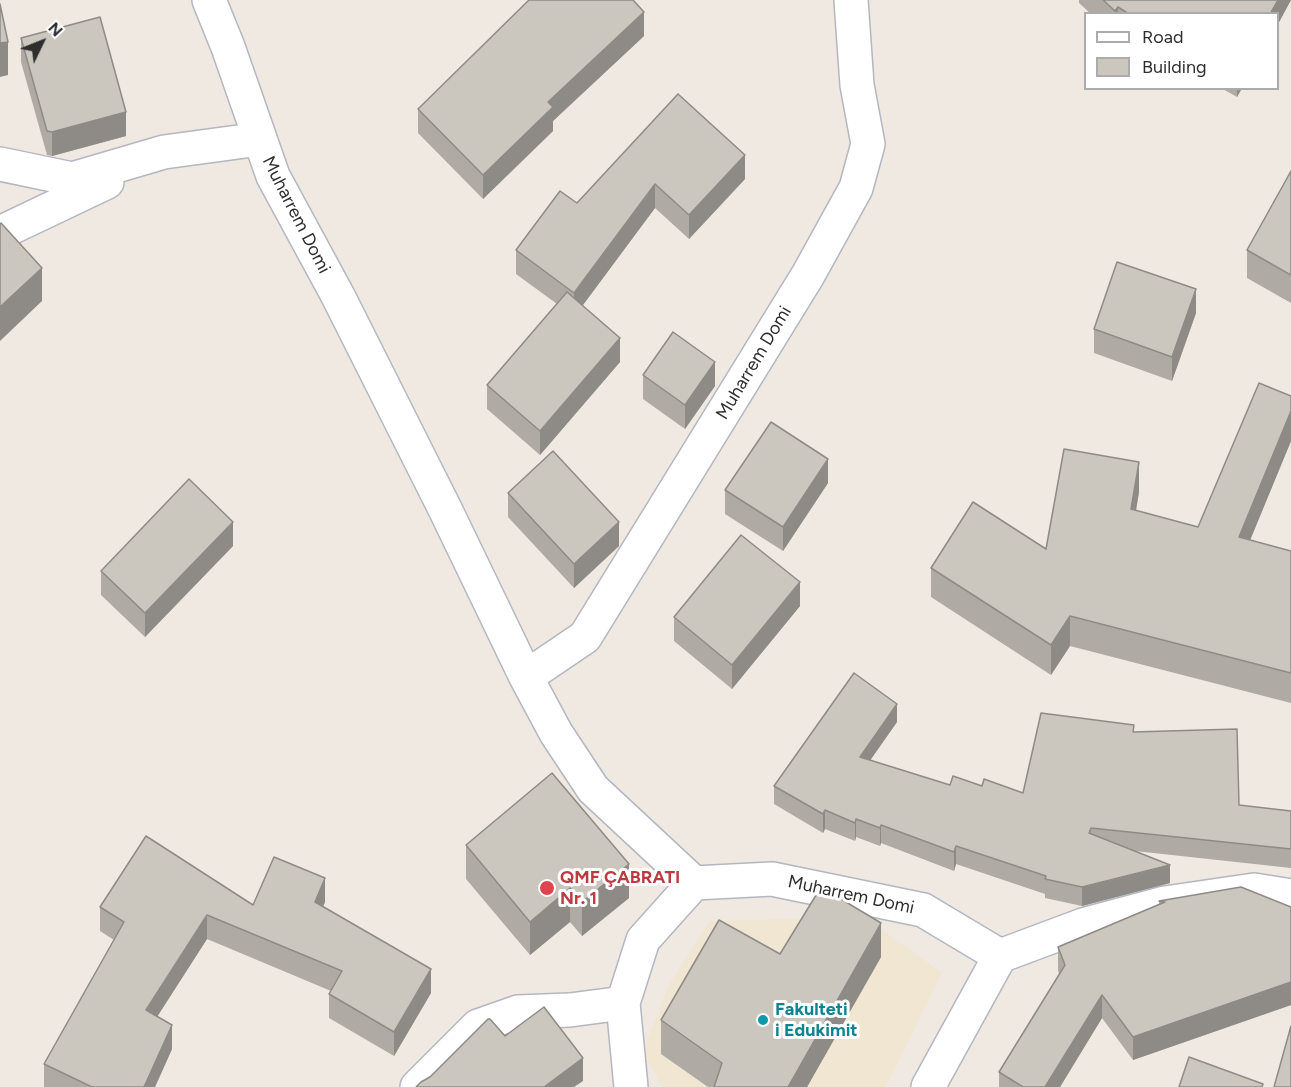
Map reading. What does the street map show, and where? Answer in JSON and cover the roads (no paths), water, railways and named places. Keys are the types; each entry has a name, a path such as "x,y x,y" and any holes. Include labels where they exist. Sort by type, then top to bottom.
{"street":[{"name":"Muharrem Domi","path":"209,0 273,176 338,296 526,677 556,733 593,789 694,883 772,879 923,910 1000,956"},
{"name":"Muharrem Domi","path":"526,677 585,637 808,275 856,188 868,144 857,85 851,0"},
{"name":"Muharrem Domi","path":"0,164 72,179 164,152 260,139"},
{"name":"Muharrem Domi","path":"0,233 98,187 164,152"},
{"path":"631,1087 623,1003 643,940 694,883"},
{"path":"928,1087 1000,956 1083,925 1165,903 1254,890 1291,896"},
{"path":"417,1087 478,1026 518,1012 570,1010 623,1003"}],"place":[{"name":"QMF ÇABRATI Nr. 1","path":"547,888"},
{"name":"Fakulteti i Edukimit","path":"763,1020"}]}
